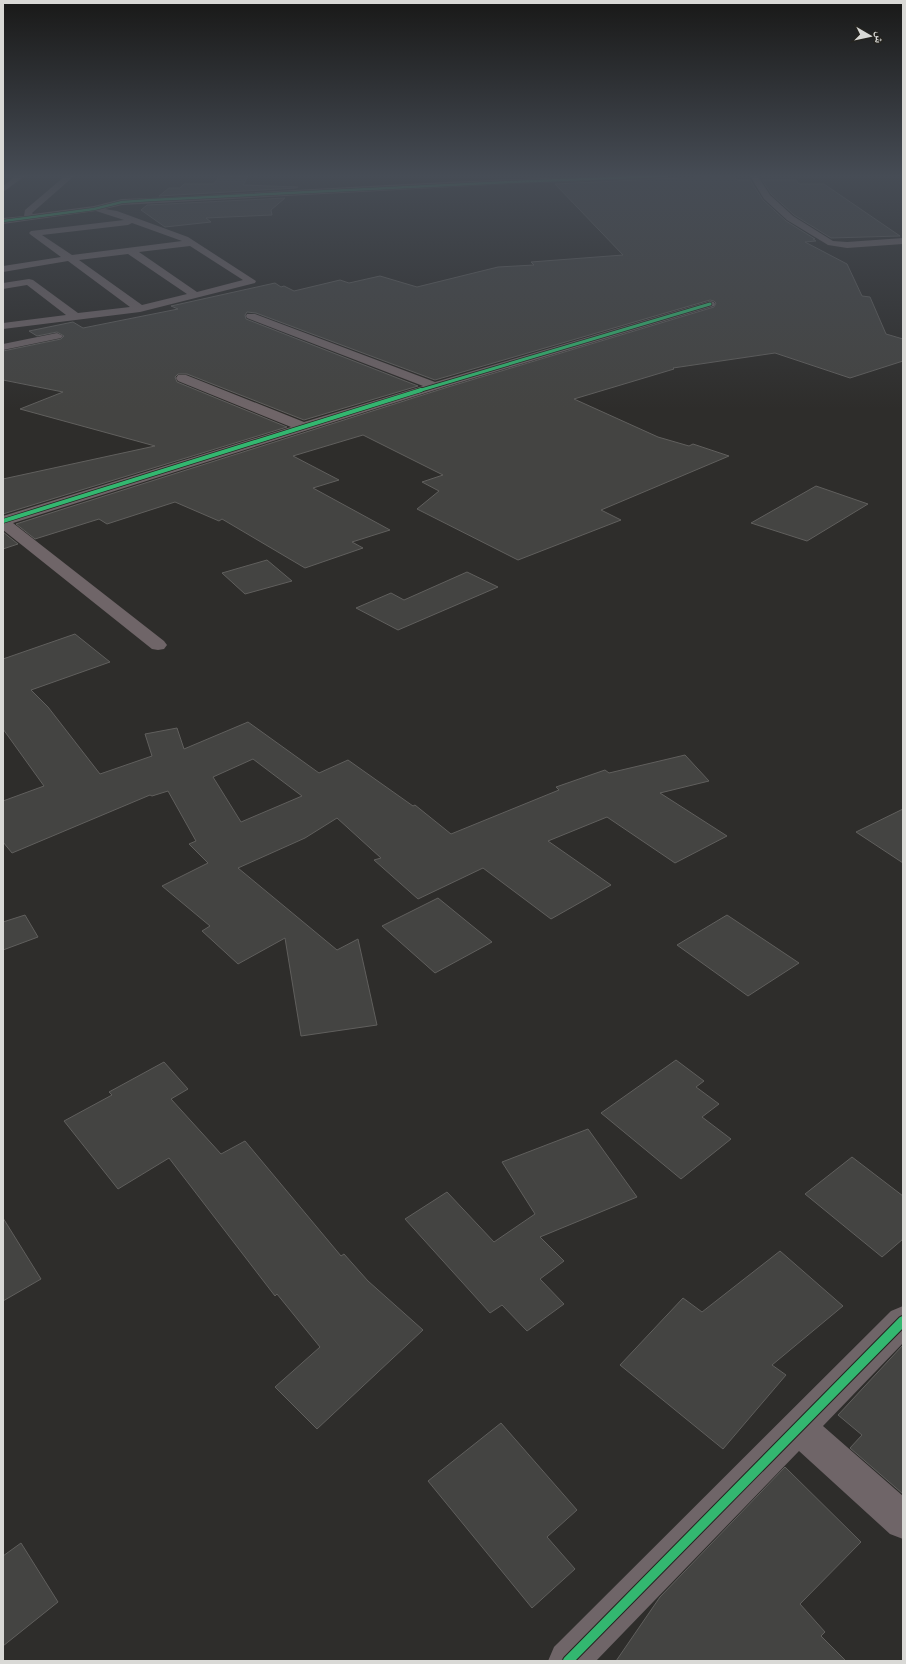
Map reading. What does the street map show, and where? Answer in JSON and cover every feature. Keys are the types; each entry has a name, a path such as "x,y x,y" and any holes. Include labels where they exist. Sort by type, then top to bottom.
{"street":[{"path":"63,254 140,309"},
{"path":"3,269 108,254"},
{"path":"135,254 195,295"},
{"path":"3,326 140,309 252,281 208,254"},
{"path":"3,257 31,278 29,282"},
{"path":"3,286 29,282 76,317"},
{"path":"3,522 435,386 710,304"},
{"path":"251,316 435,386"},
{"path":"3,347 58,336"},
{"path":"182,378 304,427"},
{"path":"3,522 158,645"},
{"path":"568,1661 903,1321"},
{"path":"798,1427 903,1521"}],"building":[{"path":"622,254 827,254 847,264 862,296 870,297 886,334 903,339 903,361 850,378 775,353 673,368 674,369 574,399 658,437 689,446 693,444 729,456 601,510 621,520 518,560 417,509 439,491 422,482 443,475 363,435 293,456 339,480 313,488 390,530 352,542 363,548 305,568 222,519 219,521 175,502 107,524 99,519 35,539 16,524 448,387 714,307 716,303 710,300 435,380 256,313 247,312 245,315 246,319 418,386 304,420 187,374 178,374 175,377 177,382 287,427 3,514 3,479 155,446 20,409 63,392 3,380 3,351 61,339 64,336 57,332 37,336 29,331 73,322 83,328 178,309 171,306 275,283 281,287 284,286 294,291 340,280 349,283 380,276 417,287 498,267 534,265 531,262 623,255"},
{"path":"816,486 868,504 807,541 751,523"},
{"path":"3,532 18,544 3,549"},
{"path":"267,560 292,581 245,594 222,573"},
{"path":"467,572 498,587 398,630 356,608 391,593 404,600"},
{"path":"75,634 110,662 31,690 48,707 100,774 152,756 145,734 177,728 184,749 248,722 319,773 348,760 413,806 415,805 451,834 559,790 556,787 605,770 609,773 685,755 709,781 660,793 727,836 675,863 607,817 548,841 611,885 551,919 483,868 418,899 374,860 381,858 337,818 305,838 238,868 337,950 358,939 377,1025 301,1036 285,938 238,964 202,931 210,926 162,886 208,863 189,844 196,841 168,791 152,796 150,795 12,853 3,842 3,801 44,786 3,729 3,659","holes":["253,759 302,796 241,822 213,777"]},
{"path":"903,809 903,863 856,832"},
{"path":"438,898 492,942 435,973 382,926"},
{"path":"25,915 38,937 3,950 3,922"},
{"path":"727,915 799,963 748,996 677,945"},
{"path":"676,1060 704,1081 696,1087 719,1104 702,1117 731,1139 681,1179 601,1113"},
{"path":"164,1062 188,1089 171,1099 221,1154 245,1141 341,1256 344,1254 368,1281 423,1330 317,1429 275,1387 320,1347 277,1294 275,1296 169,1158 118,1189 64,1121 112,1095 109,1092"},
{"path":"588,1129 637,1197 540,1237 564,1261 540,1279 564,1304 527,1331 502,1305 490,1313 405,1219 447,1192 494,1242 535,1214 502,1162"},
{"path":"852,1157 903,1196 903,1239 882,1257 805,1194"},
{"path":"3,1218 41,1279 3,1301"},
{"path":"780,1251 843,1306 772,1365 786,1375 723,1449 620,1365 683,1298 702,1312"},
{"path":"903,1345 903,1494 850,1448 862,1435 838,1415"},
{"path":"501,1423 577,1510 547,1537 575,1569 532,1608 428,1481"},
{"path":"785,1467 861,1542 800,1604 825,1632 821,1636 846,1661 616,1661 660,1597"},
{"path":"21,1543 58,1602 3,1646 3,1556"}],"cycle path":[{"path":"3,521 444,383 710,304"},
{"path":"568,1661 903,1321"}]}
